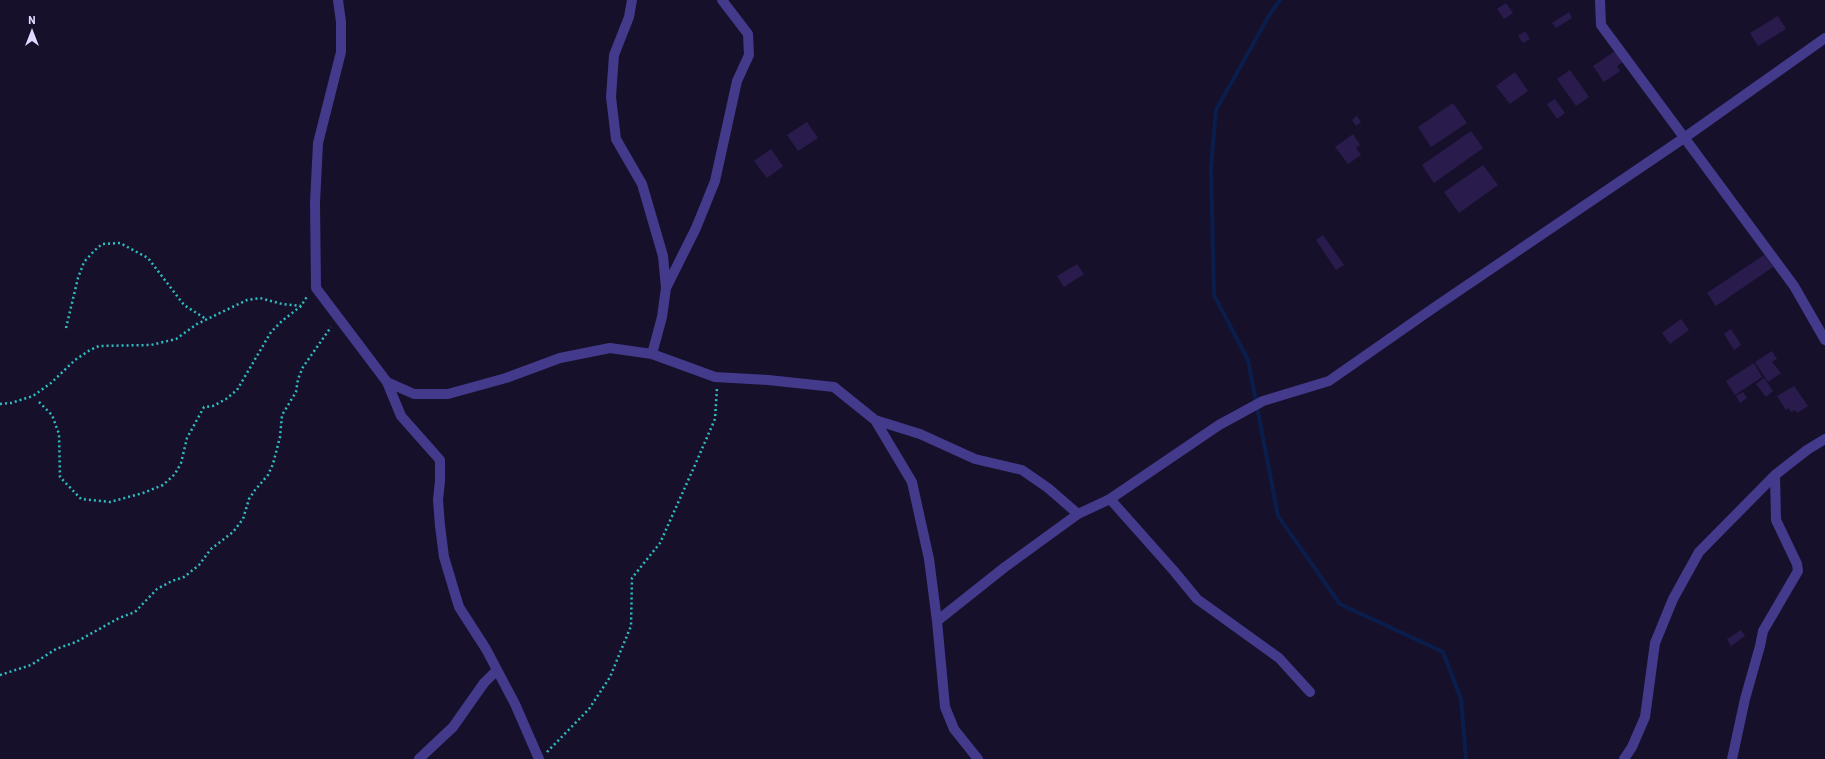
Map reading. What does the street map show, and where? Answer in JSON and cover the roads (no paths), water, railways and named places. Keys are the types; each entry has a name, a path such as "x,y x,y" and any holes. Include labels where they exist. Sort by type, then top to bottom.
{"street":[{"path":"338,0 342,22 341,52 318,143 315,203 316,288 344,323 387,382 401,416 440,460 438,500 444,557 459,607 515,704 542,756"},
{"path":"632,0 628,17 614,55 611,96 616,139 642,184 663,256 666,288 662,317 652,354"},
{"path":"666,288 696,228 715,181 737,81 749,55 748,34 722,0"},
{"path":"1600,0 1601,25 1794,286 1825,340"},
{"path":"938,621 1005,567 1078,514 1110,499 1219,425 1262,400 1329,381 1432,309 1684,138 1825,38"},
{"path":"387,382 414,394 448,394 492,382 560,358 610,348 652,354 715,377 768,380 834,387 875,420 912,482 929,559 938,621 945,707 954,729 978,759"},
{"path":"875,420 920,434 975,459 1022,470 1048,488 1078,514"},
{"path":"1624,759 1632,747 1645,717 1656,643 1673,599 1699,552 1775,475 1807,450 1825,439"},
{"path":"1732,759 1745,699 1763,631 1798,571 1797,564 1776,520 1775,475"},
{"path":"1110,499 1197,599 1279,658 1310,692"},
{"path":"419,759 453,727 484,683 496,670"}],"waterway":[{"path":"1280,0 1270,14 1216,110 1211,167 1214,295 1248,360 1278,516 1340,604 1443,652 1461,699 1466,759"}]}
